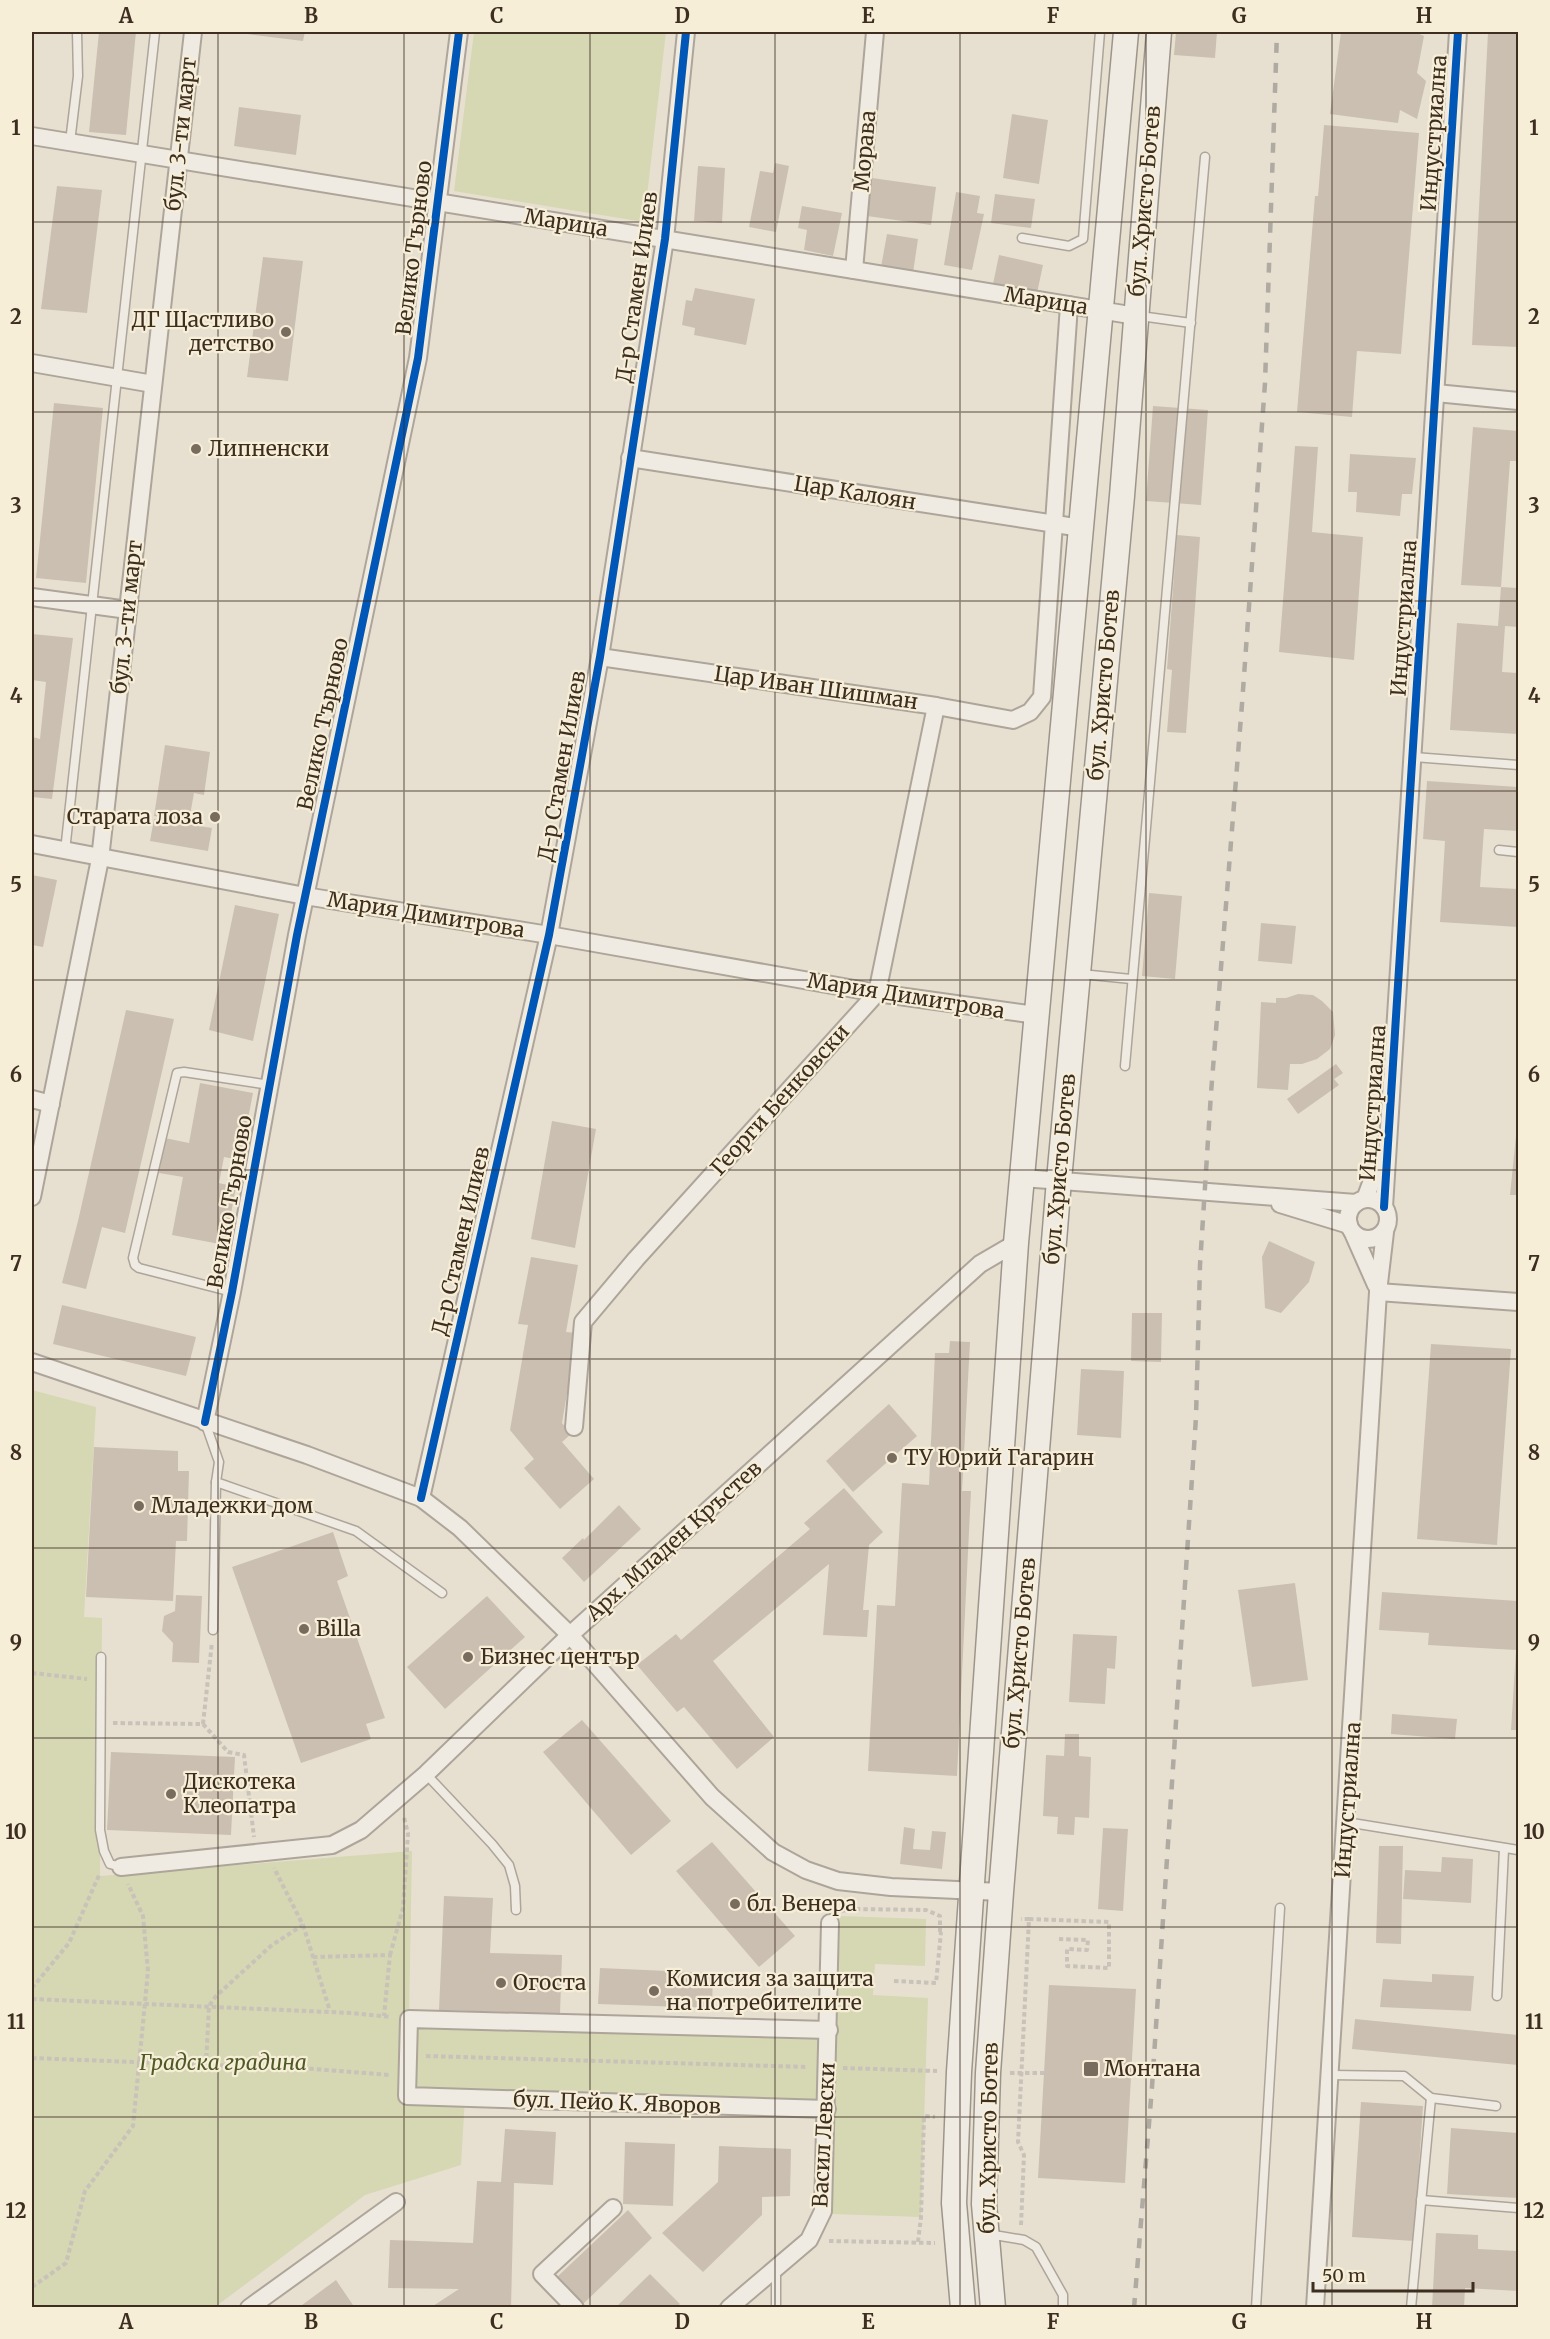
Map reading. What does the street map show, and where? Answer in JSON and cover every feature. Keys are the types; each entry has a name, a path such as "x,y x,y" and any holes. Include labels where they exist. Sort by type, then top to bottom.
{"main road":[{"name":"бул. Христо Ботев","path":"963,2307 954,2203 959,2072 1016,1243 1126,32"},
{"name":"бул. Христо Ботев","path":"993,2307 984,2204 988,2073 999,1919 1059,1180 1122,496 1159,32"}],"street":[{"name":"бул. 3-ти март","path":"32,1197 100,859 193,32"},
{"name":"Велико Търново","path":"205,1422 232,1292 305,896 418,358 459,32"},
{"name":"Д-р Стамен Илиев","path":"421,1498 549,935 600,657 665,239 686,32"},
{"name":"Морава","path":"854,270 875,32"},
{"name":"Индустриална","path":"1384,1206 1458,32"},
{"name":"Марица","path":"32,136 1136,316"},
{"path":"1052,524 1069,305"},
{"path":"32,363 153,384"},
{"path":"1436,393 1518,401"},
{"name":"Цар Калоян","path":"630,458 1081,528"},
{"name":"Цар Иван Шишман","path":"600,657 936,706 1013,720 1030,712 1042,697 1052,524"},
{"path":"32,597 128,609"},
{"path":"877,993 936,706"},
{"name":"Мария Димитрова","path":"32,844 100,859 305,896 549,935 877,993 1036,1015"},
{"name":"Георги Бенковски","path":"574,1427 583,1322 636,1259 877,993"},
{"path":"32,1099 51,1104"},
{"name":"Индустриална","path":"1022,1178 1360,1201 1380,1162 1391,1121"},
{"name":"Индустриална","path":"1248,1194 1351,1229 1371,1269 1378,1292"},
{"path":"1375,1200 1384,1206 1389,1219 1385,1232 1369,1240 1358,1237 1351,1229 1349,1213 1360,1201 1375,1200"},
{"name":"Индустриална","path":"1315,2307 1378,1292 1385,1232"},
{"name":"Арх. Младен Кръстев","path":"121,1868 332,1845 361,1830 426,1773 570,1635 980,1264 1016,1243"},
{"path":"1378,1292 1518,1302"},
{"path":"32,1362 307,1455 421,1498 460,1528 570,1635 712,1797 772,1852 806,1870 838,1881 891,1887 1001,1892"},
{"name":"Васил Левски","path":"729,2307 809,2240 823,2211 830,1923"},
{"path":"407,2076 409,2019 829,2030"},
{"name":"бул. Пейо К. Яворов","path":"407,2076 407,2096 827,2109"},
{"path":"249,2307 396,2202"},
{"path":"575,2307 542,2274 613,2208"}],"lane":[{"path":"70,142 78,76 77,32"},
{"path":"65,851 155,32"},
{"path":"1022,238 1069,246 1083,239 1100,32"},
{"path":"1125,1066 1205,157"},
{"path":"1136,316 1191,323"},
{"path":"1414,758 1518,765"},
{"path":"1499,850 1518,852"},
{"path":"1078,974 1131,979"},
{"path":"232,1292 139,1268 135,1265 133,1258 177,1073 184,1072 270,1085"},
{"path":"205,1422 219,1462 216,1482 213,1630"},
{"path":"216,1482 356,1531 442,1593"},
{"path":"101,1657 99,1830 110,1864 121,1868"},
{"path":"426,1773 509,1865 515,1886 516,1910"},
{"path":"1346,1822 1518,1850"},
{"path":"1497,1996 1504,1849"},
{"path":"1256,2307 1280,1908"},
{"path":"1330,2075 1404,2076 1431,2098 1496,2106"},
{"path":"1411,2307 1431,2098"},
{"path":"1421,2200 1518,2208"},
{"path":"985,2233 1024,2240 1036,2247 1064,2295 1063,2307"},
{"path":"776,2268 776,2307"}],"path":[{"path":"203,1724 213,1630"},
{"path":"32,1673 101,1680"},
{"path":"100,1723 203,1724 228,1752 244,1755 254,1839 265,1852 303,1925 330,2012"},
{"path":"384,2016 390,1955 403,1908 408,1834 399,1797"},
{"path":"32,1988 69,1943 99,1876 104,1851"},
{"path":"32,2287 66,2263 85,2191 133,2126 148,1971 143,1916 121,1868"},
{"path":"830,1923 838,1911 852,1909 926,1910 940,1916 936,1983 940,1990"},
{"path":"999,1919 1109,1923 1109,1968 1067,1966 1067,1949 1088,1950 1088,1940 1059,1939"},
{"path":"1021,2215 1024,2155 1018,2142 1029,1919"},
{"path":"206,2065 209,2006 216,1996 272,1945 303,1925"},
{"path":"940,1932 950,1932"},
{"path":"313,1957 390,1955"},
{"path":"894,1981 936,1983"},
{"path":"32,1998 330,2012 409,2019"},
{"path":"408,2056 959,2072"},
{"path":"32,2058 314,2069 407,2076"},
{"path":"988,2073 1044,2073"},
{"path":"918,2242 921,2217 924,2116 945,2117"},
{"path":"809,2240 939,2243"}],"green space":[{"path":"474,32 666,32 644,222 454,191"},
{"name":"Градска градина","path":"32,1390 96,1407 84,1617 102,1618 100,1876 412,1851 409,2019 822,2037 819,2101 465,2098 461,2165 365,2195 215,2307 65,2308 32,2305"},
{"path":"840,1916 926,1919 925,1966 875,1964 873,1995 928,1998 921,2217 831,2214"}],"building":[{"path":"99,32 136,32 126,135 89,132"},
{"path":"247,32 305,32 303,41 247,34"},
{"path":"1176,32 1217,32 1215,58 1174,55"},
{"path":"1341,32 1415,32 1424,36 1417,73 1426,81 1417,119 1400,110 1398,123 1330,114"},
{"path":"1488,32 1518,32 1518,347 1472,345"},
{"path":"239,107 301,115 296,155 234,146"},
{"path":"1012,114 1048,120 1039,184 1003,178"},
{"path":"1324,125 1419,133 1401,354 1357,351 1352,417 1297,412 1315,196 1318,196"},
{"path":"775,163 789,166 776,232 749,227 760,171 773,173"},
{"path":"698,166 725,168 722,223 694,221"},
{"path":"872,178 936,187 931,225 867,216"},
{"path":"57,186 102,190 87,313 41,309"},
{"path":"956,192 980,196 977,213 984,214 972,270 944,265"},
{"path":"995,194 1035,199 1031,228 991,223"},
{"path":"802,206 842,213 833,256 804,250 807,230 798,228"},
{"path":"887,234 918,239 913,273 881,267"},
{"path":"999,255 1043,265 1037,293 993,284"},
{"path":"263,257 303,261 288,381 247,377"},
{"path":"695,288 755,299 746,345 694,335 695,328 682,325 686,300 692,301"},
{"path":"54,403 103,408 86,583 36,578"},
{"path":"1153,406 1208,410 1201,505 1146,501"},
{"path":"1473,427 1518,431 1518,461 1510,461 1501,587 1461,585"},
{"path":"1295,446 1318,447 1312,532 1363,537 1354,660 1279,652"},
{"path":"1350,454 1416,458 1412,494 1402,494 1400,516 1356,512 1357,492 1348,492"},
{"path":"1177,535 1200,537 1186,733 1167,732 1172,670 1167,669"},
{"path":"1501,587 1518,588 1518,627 1505,626 1502,672 1518,673 1518,734 1450,730 1457,623 1498,626"},
{"path":"32,634 73,638 52,799 32,797 33,737 40,739 46,682 32,680"},
{"path":"165,745 210,752 204,795 194,793 189,821 154,816"},
{"path":"1427,781 1518,787 1518,831 1484,829 1480,887 1518,889 1518,927 1440,922 1445,841 1423,839"},
{"path":"154,819 212,828 208,851 150,841"},
{"path":"32,875 57,880 43,947 32,945"},
{"path":"1149,893 1182,896 1175,979 1142,976"},
{"path":"235,905 279,914 253,1041 209,1030"},
{"path":"1261,923 1296,926 1292,964 1258,961"},
{"path":"1298,994 1313,995 1333,1012 1335,1035 1330,1049 1317,1059 1302,1064 1290,1064 1288,1090 1257,1088 1261,1002 1276,1003 1276,998"},
{"path":"126,1010 174,1019 125,1233 102,1227 86,1289 62,1283"},
{"path":"1336,1064 1343,1073 1334,1079 1339,1085 1298,1114 1287,1099"},
{"path":"200,1083 253,1093 240,1160 224,1157 219,1183 236,1187 225,1245 172,1235 183,1177 159,1173 165,1138 189,1143"},
{"path":"552,1121 596,1129 575,1248 531,1239"},
{"path":"1517,1126 1518,1195 1510,1195"},
{"path":"1269,1241 1315,1262 1309,1282 1281,1313 1265,1308 1262,1257"},
{"path":"531,1257 578,1265 566,1332 577,1333 562,1423 571,1434 562,1442 594,1479 560,1509 524,1468 534,1459 510,1430 528,1325 518,1324"},
{"path":"62,1305 196,1337 186,1376 53,1344"},
{"path":"1132,1313 1162,1313 1161,1362 1131,1361"},
{"path":"950,1341 970,1342 962,1491 971,1491 957,1776 868,1771 877,1605 895,1606 902,1483 929,1485 935,1353 949,1353"},
{"path":"1431,1344 1511,1349 1497,1545 1417,1539"},
{"path":"1081,1369 1124,1371 1121,1438 1077,1435"},
{"path":"889,1404 917,1436 853,1492 826,1461"},
{"name":"Младежки дом","path":"94,1447 178,1451 178,1471 189,1471 187,1541 176,1541 173,1601 86,1597"},
{"path":"844,1488 883,1532 869,1545 863,1610 869,1610 867,1637 823,1635 829,1564 713,1661 774,1737 737,1769 684,1707 677,1712 637,1665 676,1634 681,1640 810,1529 804,1523"},
{"path":"619,1505 641,1529 584,1582 562,1558"},
{"name":"Billa","path":"333,1532 348,1576 337,1581 385,1718 366,1724 371,1739 301,1763 232,1567"},
{"path":"1295,1583 1308,1680 1252,1687 1238,1590"},
{"path":"1382,1592 1518,1601 1518,1730 1511,1730 1516,1650 1428,1645 1429,1633 1379,1630"},
{"path":"176,1595 202,1596 199,1663 172,1662 173,1643 162,1631 164,1616 175,1611"},
{"path":"487,1596 525,1637 445,1709 407,1667"},
{"path":"1073,1634 1117,1636 1115,1669 1107,1668 1105,1704 1069,1702"},
{"path":"1392,1714 1457,1719 1455,1739 1391,1734"},
{"path":"582,1720 671,1821 631,1855 543,1752"},
{"path":"1065,1734 1079,1734 1079,1756 1091,1757 1089,1818 1075,1817 1074,1835 1057,1834 1058,1817 1043,1816 1046,1755 1064,1756"},
{"name":"Дискотека Клеопатра","path":"111,1752 235,1757 231,1835 107,1830"},
{"path":"904,1827 915,1829 913,1849 930,1850 932,1831 946,1832 942,1869 900,1864"},
{"path":"1103,1828 1128,1829 1123,1911 1098,1909"},
{"name":"бл. Венера","path":"712,1842 795,1936 759,1967 676,1871"},
{"path":"1379,1846 1403,1846 1401,1944 1376,1943"},
{"path":"1442,1857 1473,1859 1471,1903 1403,1899 1405,1870 1441,1872"},
{"name":"Огоста","path":"444,1896 493,1898 490,1953 562,1955 560,2014 439,2010"},
{"path":"600,1968 713,1973 712,2008 598,2004"},
{"path":"1432,1974 1474,1976 1471,2011 1380,2007 1383,1979 1432,1982"},
{"path":"1049,1985 1136,1989 1125,2183 1038,2178"},
{"path":"1355,2019 1518,2035 1518,2065 1352,2049"},
{"path":"1361,2102 1423,2106 1414,2241 1352,2237"},
{"path":"1451,2128 1518,2133 1518,2198 1447,2194"},
{"path":"505,2129 556,2132 553,2185 514,2183 511,2308 430,2308 459,2289 388,2288 390,2240 473,2243 477,2181 501,2182"},
{"path":"625,2142 675,2144 673,2206 623,2204"},
{"path":"719,2146 791,2149 790,2196 762,2197 762,2215 703,2272 662,2233 718,2182"},
{"path":"628,2210 652,2238 583,2304 557,2277"},
{"path":"1436,2233 1478,2235 1478,2249 1518,2251 1518,2291 1465,2288 1464,2308 1432,2308"},
{"path":"650,2274 680,2304 676,2308 615,2308"},
{"path":"336,2280 355,2308 298,2308"}],"railway":[{"path":"1134,2308 1152,2087 1196,1417 1200,1265 1211,1093 1265,383 1277,32"}],"cycle path":[{"path":"205,1422 232,1292 297,935 418,358 459,32"},
{"path":"421,1498 549,935 600,657 665,239 686,32"},
{"path":"1384,1207 1458,32"}],"place":[{"name":"ДГ Щастливо детство","path":"286,332"},
{"name":"Липненски","path":"196,449"},
{"name":"Старата лоза","path":"215,817"},
{"name":"ТУ Юрий Гагарин","path":"892,1458"},
{"name":"Младежки дом","path":"139,1506"},
{"name":"Billa","path":"304,1629"},
{"name":"Бизнес център","path":"468,1657"},
{"name":"Дискотека Клеопатра","path":"171,1794"},
{"name":"бл. Венера","path":"735,1904"},
{"name":"Огоста","path":"501,1983"},
{"name":"Комисия за защита на потребителите","path":"654,1991"},
{"name":"Монтана","path":"1091,2069"}]}
